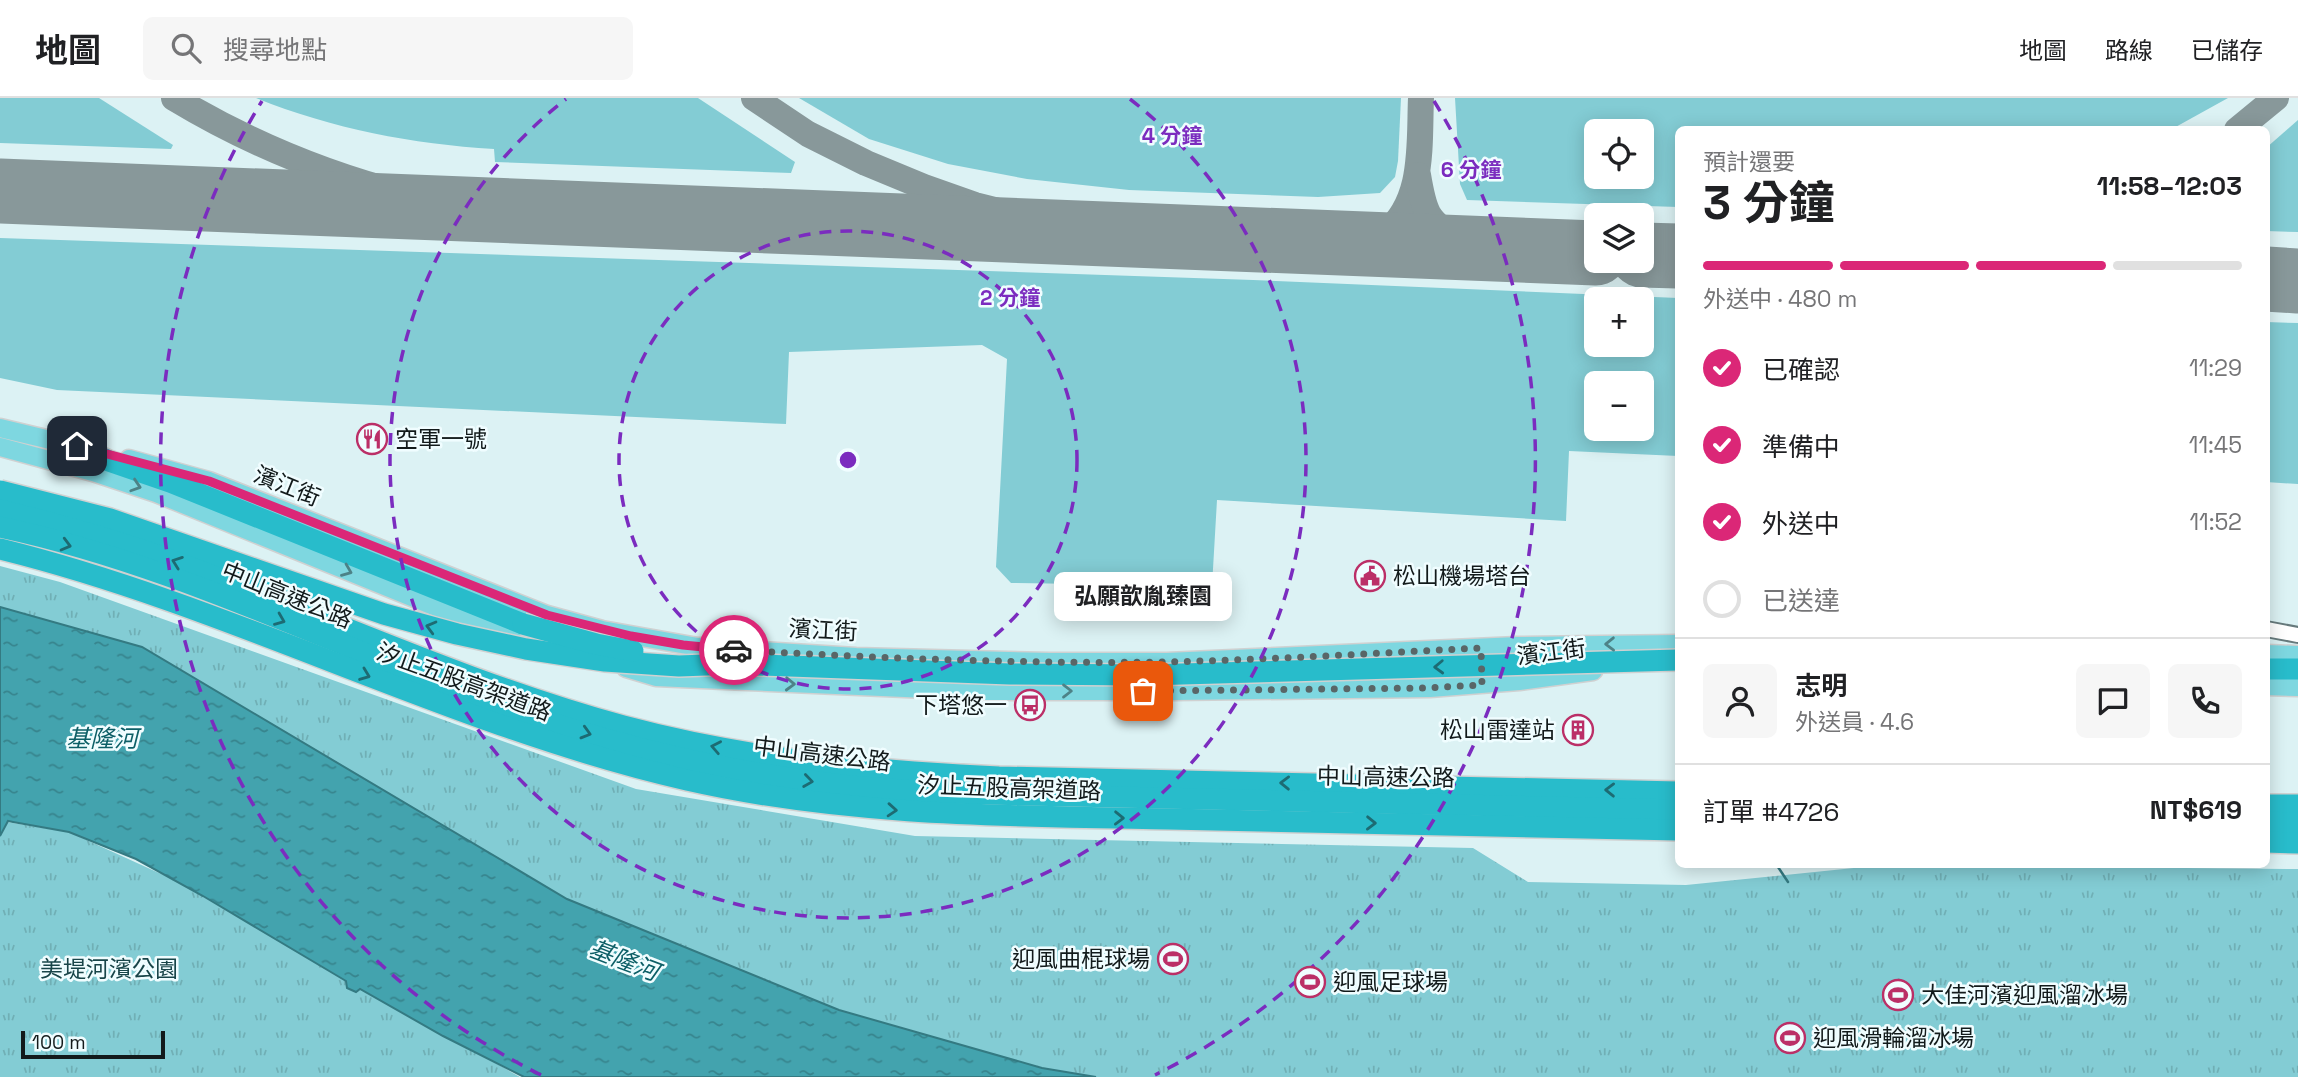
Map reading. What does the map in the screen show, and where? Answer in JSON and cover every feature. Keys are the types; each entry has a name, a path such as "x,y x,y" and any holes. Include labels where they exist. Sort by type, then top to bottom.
{"highway":[{"path":"77,446 523,624 596,644 665,657 733,664"},
{"name":"汐止五股高架道路","path":"0,491 110,519 360,606 457,634 526,649 605,661 679,666 733,664 1010,674 1146,675 1675,660"},
{"name":"中山高速公路","path":"0,510 94,534 180,563 543,701 636,729 787,760 905,773 999,777 1675,792"},
{"name":"中山高速公路","path":"0,527 97,553 185,583 519,712 667,755 745,771 834,785 945,793 1675,810"},
{"name":"汐止五股高架道路","path":"0,549 61,564 161,596 425,698 565,747 690,780 786,798 890,810 1027,816 1675,830"},
{"path":"2270,668 2298,669"},
{"path":"2270,805 2298,805"},
{"path":"2270,822 2298,823"},
{"path":"2270,842 2298,843"}],"main road":[{"name":"濱江街","path":"0,428 209,481 547,615 602,630 669,643 727,650 856,657 1049,662 1167,662 1481,648 1675,644"},
{"name":"濱江街","path":"0,447 93,472 156,493 473,622 656,677 973,691 1395,689 1482,685 1584,671 1675,670"},
{"path":"539,642 547,615"},
{"path":"2270,643 2298,644"},
{"path":"1481,648 1482,685"},
{"path":"2270,654 2298,655"},
{"path":"2270,680 2298,681"},
{"path":"2270,686 2298,687"}],"street":[{"path":"2270,630 2298,635"}],"green space":[{"path":"0,98 99,98 173,145 171,149 0,143"},
{"path":"256,98 698,98 795,162 791,173 495,162 494,149 373,133 314,118"},
{"path":"799,98 1401,98 1398,161 1395,177 1380,193 1318,197 1129,190 1027,179 948,164 869,139"},
{"path":"1455,98 2228,98 2177,126 1675,126 1675,207 1654,206 1654,203 1467,200 1460,184"},
{"path":"2298,120 2298,232 2270,231 2270,144"},
{"path":"0,238 1253,280 1584,294 1584,357 1654,357 1654,297 1675,298 1675,456 1569,451 1566,521 1217,500 1212,586 1011,583 996,567 1007,359 982,345 789,352 786,424 57,390 0,378"},
{"path":"2270,322 2298,323 2298,484 2270,482"},
{"path":"0,566 60,582 636,789 915,836 1473,848 1528,882 1686,885 1853,868 2298,869 2298,1077 1096,1077 1042,1068 839,1010 567,899 142,647 0,607"},
{"name":"美堤河濱公園","path":"0,821 69,832 181,883 520,1077 0,1077"}],"water":[{"name":"基隆河","path":"0,607 142,647 567,899 839,1010 1042,1068 1096,1077 524,1077 443,1036 360,989 356,992 347,988 346,981 136,859 69,832 8,821 0,836"}],"waterway":[{"path":"1779,868 1788,882"}],"taxiway":[{"path":"174,98 230,129 316,167 406,195 485,210"},
{"path":"754,98 808,134 866,163 924,187 975,205 1026,218 1130,236 1384,234 1407,206 1413,189 1419,153 1421,98"},
{"path":"2242,126 2276,98"},
{"path":"1418,175 1428,214 1440,227 1459,240 1584,247"},
{"path":"1654,252 1675,254"}],"runway":[{"path":"0,191 1584,253"},
{"path":"1654,255 1675,256"},
{"path":"2270,279 2298,281"}],"way so far":[{"path":"734,650 856,657 1167,662 1481,648 1482,685 1143,691"}],"place":[{"name":"空軍一號","path":"372,439"},
{"name":"松山機場塔台","path":"1370,576"},
{"name":"弘願歆胤臻園","path":"1143,691"},
{"name":"下塔悠一","path":"1030,705"},
{"name":"松山雷達站","path":"1578,730"},
{"name":"迎風曲棍球場","path":"1173,959"},
{"name":"迎風足球場","path":"1310,982"},
{"name":"大佳河濱迎風溜冰場","path":"1898,995"},
{"name":"迎風滑輪溜冰場","path":"1790,1038"}],"route":[{"path":"77,446 209,481 547,615 631,636 734,650"}]}
